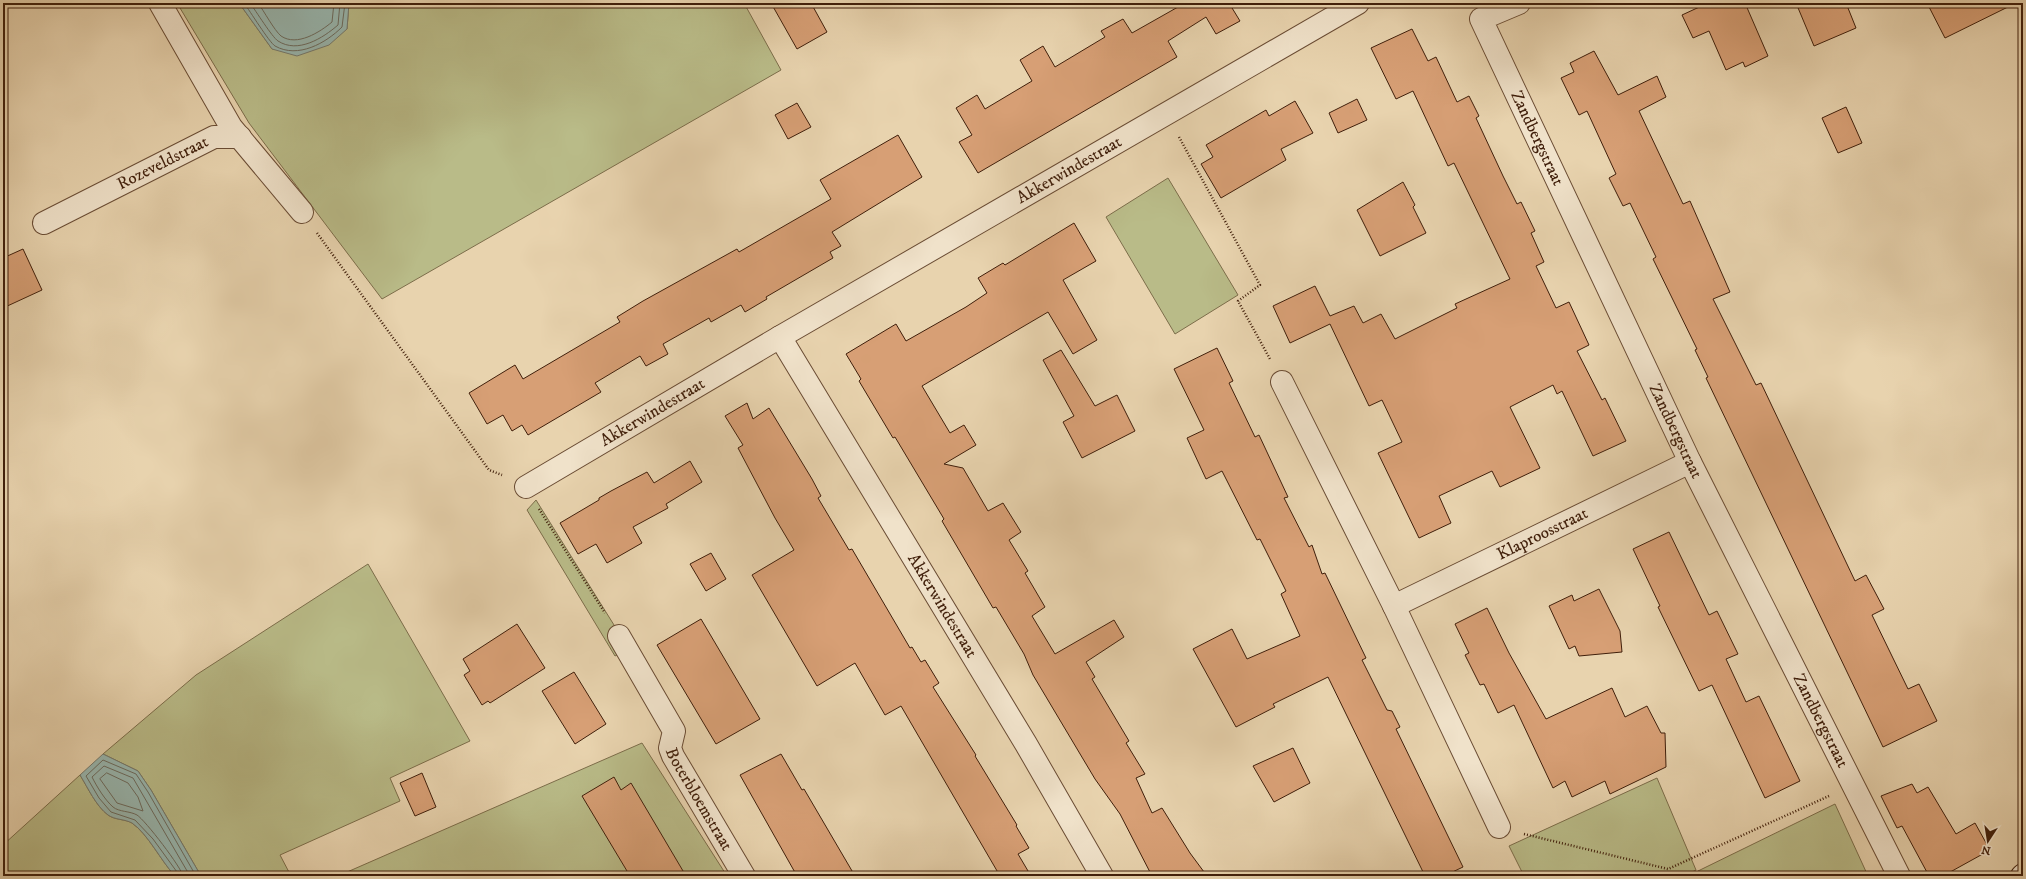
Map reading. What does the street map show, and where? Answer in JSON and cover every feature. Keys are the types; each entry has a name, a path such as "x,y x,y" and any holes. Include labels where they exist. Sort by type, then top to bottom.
{"street":[{"path":"160,3 231,127 302,212"},
{"name":"Akkerwindestraat","path":"526,487 780,337 1358,3"},
{"name":"Zandbergstraat","path":"1519,3 1477,11 1690,462 1899,876"},
{"name":"Rozeveldstraat","path":"44,223 214,138 240,137"},
{"name":"Akkerwindestraat","path":"780,337 1026,744 1102,876"},
{"path":"1282,382 1394,606 1499,827"},
{"name":"Klaproosstraat","path":"1394,606 1690,462"},
{"name":"Boterbloemstraat","path":"619,636 674,732 670,748 673,756 744,876"}],"path":[{"path":"1167,114 1260,285 1238,301 1282,382"},
{"path":"302,212 489,470 518,480 526,487 619,636"},
{"path":"1499,827 1668,870 1853,785"}],"green space":[{"path":"177,3 239,3 272,49 347,29 349,3 744,3 781,70 382,299 249,123"},
{"path":"1168,178 1238,295 1175,334 1106,217"},
{"path":"536,500 629,649 615,656 527,510"},
{"path":"368,564 470,741 390,778 400,801 280,855 291,876 201,876 151,790 138,771 103,754 196,675"},
{"path":"642,743 727,876 338,876"},
{"path":"80,775 100,807 111,817 132,823 138,828 175,876 3,876 3,845"},
{"path":"1657,778 1696,870 1684,876 1524,876 1509,846"},
{"path":"1835,804 1868,876 1700,876 1698,871"}],"water":[{"path":"239,3 349,3 347,29 329,45 297,56 272,49"},
{"path":"103,754 138,771 151,790 201,876 175,876 138,828 132,823 111,817 100,807 80,775"}],"building":[{"path":"771,3 811,3 827,32 797,49"},
{"path":"1185,3 1229,3 1240,21 1216,34 1206,17 1168,41 1177,57 978,173 959,142 972,135 956,108 977,95 985,109 1032,81 1020,60 1043,46 1055,67 1105,37 1101,31 1123,19 1132,33"},
{"path":"1708,3 1745,3 1768,56 1745,67 1743,62 1726,70 1709,31 1693,38 1682,15"},
{"path":"1796,3 1846,3 1856,28 1814,46"},
{"path":"1927,3 2016,3 1945,38"},
{"path":"1412,29 1428,61 1436,57 1457,102 1469,96 1479,116 1476,118 1503,176 1517,204 1521,202 1535,231 1531,233 1544,262 1536,266 1556,308 1569,302 1589,345 1577,351 1602,400 1605,398 1626,441 1593,456 1562,391 1557,394 1553,385 1510,407 1540,468 1500,487 1492,471 1439,496 1451,523 1419,538 1378,453 1402,442 1382,400 1369,406 1330,324 1290,343 1273,306 1315,286 1330,316 1354,306 1363,323 1381,314 1395,339 1457,308 1455,304 1510,279 1454,163 1448,166 1413,91 1396,99 1371,48"},
{"path":"1594,51 1618,95 1657,76 1666,97 1639,111 1683,204 1690,201 1730,292 1713,299 1756,385 1761,383 1855,581 1866,575 1884,609 1872,615 1908,689 1919,684 1937,721 1883,747 1706,378 1708,377 1695,350 1697,349 1653,259 1656,257 1630,203 1623,206 1609,178 1616,174 1587,111 1579,115 1561,78 1574,72 1570,63"},
{"path":"1357,99 1367,120 1338,133 1329,113"},
{"path":"1295,101 1313,133 1281,149 1286,160 1221,198 1201,164 1213,157 1206,145 1266,110 1269,116"},
{"path":"797,103 811,127 788,139 775,115"},
{"path":"1846,107 1862,143 1838,153 1822,118"},
{"path":"898,135 922,177 832,232 841,246 830,252 833,258 766,297 767,299 745,312 741,305 711,322 709,318 663,344 668,354 646,366 640,356 595,383 601,392 528,435 522,425 512,431 503,415 487,424 469,393 515,365 523,379 620,322 617,317 643,301 737,249 739,252 831,199 820,180"},
{"path":"1403,182 1415,205 1413,207 1426,233 1380,256 1357,210"},
{"path":"1074,223 1096,261 1063,280 1097,340 1073,354 1048,312 922,386 950,433 964,425 976,445 944,464 963,468 988,511 1003,503 1021,532 1009,540 1028,571 1025,573 1045,607 1032,616 1055,654 1114,620 1124,637 1086,662 1095,677 1092,679 1129,741 1126,743 1145,774 1136,778 1152,813 1162,808 1190,853 1207,876 1152,876 1120,814 1095,779 1033,675 1024,654 996,607 993,608 942,521 944,519 895,437 893,438 859,381 861,379 846,354 896,324 906,341 966,307 987,293 978,278 1003,263 1005,265"},
{"path":"23,249 42,290 3,308 3,258"},
{"path":"1217,348 1233,381 1229,383 1255,437 1259,435 1288,497 1284,498 1309,547 1312,545 1322,574 1325,573 1366,658 1362,660 1387,710 1392,711 1400,727 1396,729 1463,867 1444,876 1425,876 1328,677 1273,704 1275,707 1236,727 1193,649 1232,629 1247,659 1300,636 1281,594 1286,591 1260,539 1257,540 1222,471 1206,479 1187,438 1204,430 1174,369"},
{"path":"1061,350 1095,406 1117,395 1135,431 1082,458 1063,422 1074,416 1043,360"},
{"path":"747,403 753,419 769,408 812,479 821,496 818,498 849,550 852,549 910,648 912,647 921,662 925,660 939,683 933,687 976,755 975,756 1017,825 1016,826 1029,848 1018,854 1031,876 1000,876 901,706 885,715 855,663 817,686 752,575 794,550 775,518 738,448 743,445 725,416"},
{"path":"690,461 702,482 666,504 668,508 633,527 642,543 607,563 596,544 578,554 560,523 599,500 599,498 647,472 654,483"},
{"path":"1669,532 1709,615 1717,611 1738,654 1726,659 1746,702 1759,696 1800,781 1765,798 1712,685 1699,691 1658,607 1660,606 1633,549"},
{"path":"711,553 726,579 706,591 690,564"},
{"path":"1599,589 1620,631 1622,652 1579,656 1575,646 1569,649 1549,606 1572,595 1574,601"},
{"path":"1487,608 1509,653 1546,719 1612,688 1625,717 1647,706 1661,733 1665,733 1666,767 1610,794 1605,781 1572,797 1565,781 1553,788 1514,705 1498,713 1484,684 1480,685 1465,655 1469,653 1455,624"},
{"path":"701,619 760,719 716,744 657,645"},
{"path":"517,624 545,668 490,703 488,701 482,705 464,675 470,671 463,659"},
{"path":"574,672 606,724 575,744 542,691"},
{"path":"1293,748 1310,783 1274,802 1253,766"},
{"path":"781,754 802,790 804,789 855,876 797,876 740,775"},
{"path":"422,773 436,807 415,816 400,783"},
{"path":"614,777 621,790 631,783 686,876 630,876 582,796"},
{"path":"1912,784 1917,793 1928,787 1956,834 1975,823 1990,850 1943,876 1929,876 1902,826 1897,828 1881,796"}]}
